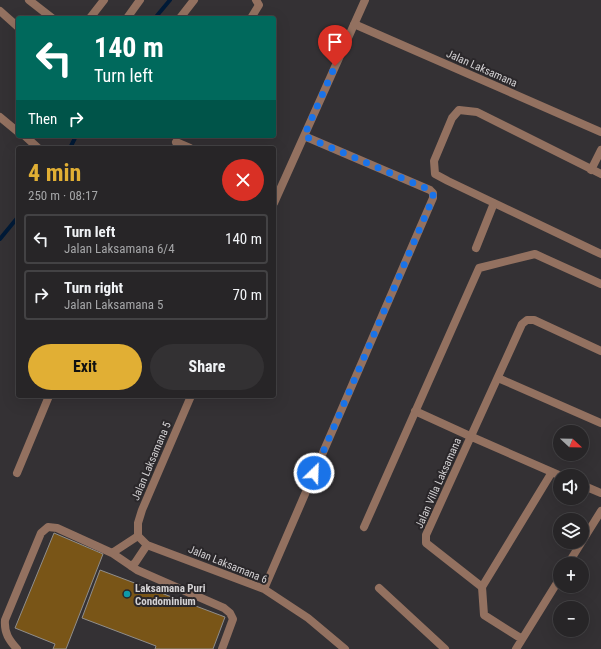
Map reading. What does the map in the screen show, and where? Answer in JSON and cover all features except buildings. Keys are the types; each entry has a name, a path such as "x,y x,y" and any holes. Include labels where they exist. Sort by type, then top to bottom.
{"street":[{"path":"29,0 49,16"},
{"path":"92,16 104,0"},
{"path":"128,16 140,0"},
{"path":"182,16 194,0"},
{"path":"253,16 259,5 256,0"},
{"path":"277,186 304,136 365,0"},
{"path":"0,11 16,25"},
{"name":"Jalan Laksamana","path":"354,24 601,132"},
{"path":"601,174 477,112 459,110 452,118 434,161 436,174 601,254"},
{"path":"1,120 16,131"},
{"path":"264,589 433,198 433,193 430,190 304,136"},
{"path":"176,142 185,146"},
{"path":"591,170 601,150"},
{"path":"476,248 494,203"},
{"path":"364,527 479,268 535,254 601,284"},
{"name":"Jalan Villa Laksamana","path":"482,587 426,543 425,539 522,324 527,320 534,320 601,351"},
{"path":"498,378 601,423"},
{"path":"17,473 48,398"},
{"name":"Jalan Laksamana 5","path":"138,536 138,523 142,510 190,398"},
{"path":"415,411 552,472 482,587 484,615 522,639"},
{"path":"589,488 601,493"},
{"path":"572,557 601,511"},
{"path":"17,649 4,631 5,620 41,533 48,527 57,528 112,553 131,566 230,613 232,619 222,649"},
{"path":"112,553 138,536"},
{"name":"Jalan Laksamana 6","path":"138,536 147,545 264,589 308,618 345,649"},
{"path":"131,566 135,563 147,545"},
{"path":"379,588 445,649"},
{"path":"516,649 553,589"}],"waterway":[{"path":"157,16 170,0"},
{"path":"71,146 75,138"},
{"path":"0,239 16,219"}],"place":[{"name":"Laksamana Puri Condominium","path":"127,594"}],"route":[{"path":"314,473 433,198 433,193 430,190 304,136 335,66"}]}
